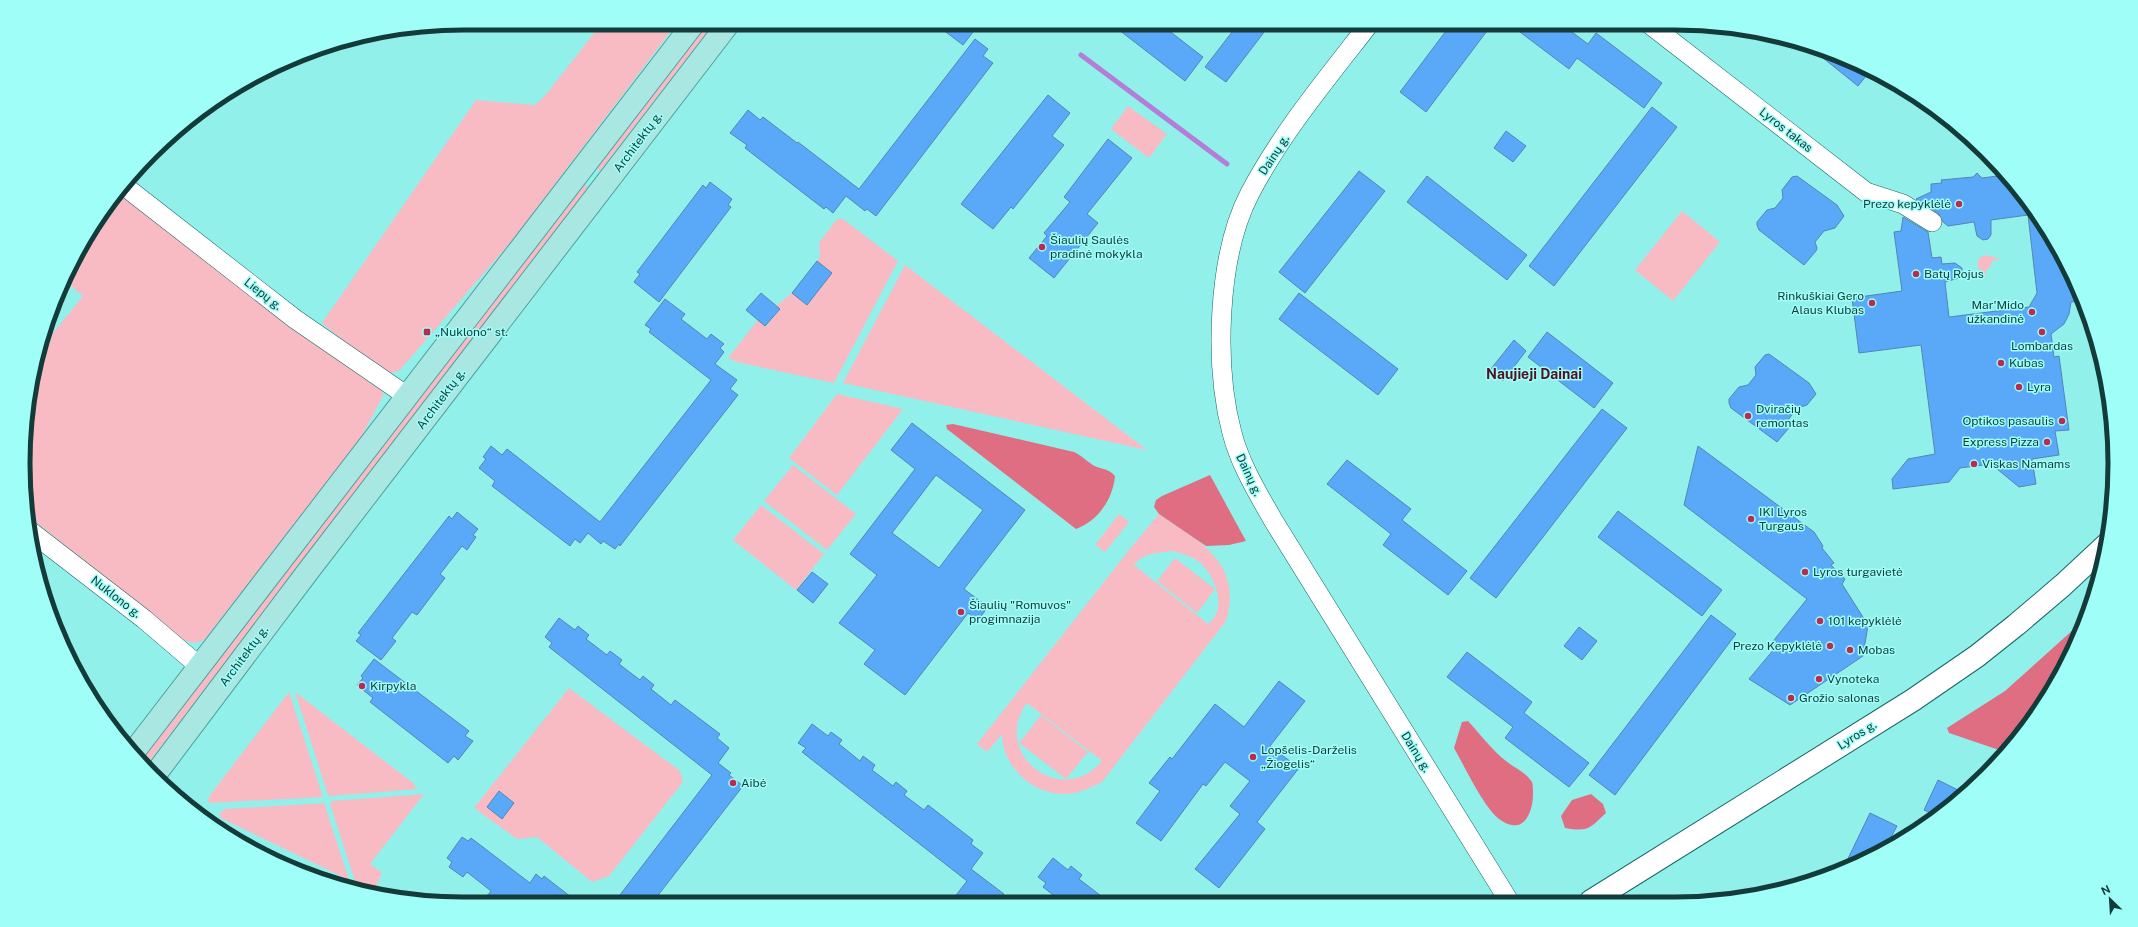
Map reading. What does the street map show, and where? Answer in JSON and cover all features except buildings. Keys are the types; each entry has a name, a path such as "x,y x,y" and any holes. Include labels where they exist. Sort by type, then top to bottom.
{"main road":[{"path":"137,748 689,30"},
{"name":"Architektų g.","path":"158,771 306,574 724,30"},
{"path":"584,166 607,183"}],"street":[{"name":"Dainų g.","path":"1365,30 1283,140 1250,194 1241,215 1229,260 1224,291 1220,367 1225,402 1232,434 1242,462 1273,520 1507,897"},
{"name":"Lyros takas","path":"1657,30 1866,192 1903,204 1932,222"},
{"name":"Liepų g.","path":"129,189 295,319 407,396"},
{"name":"Nuklono g.","path":"36,536 144,619 199,666"},
{"name":"Lyros g.","path":"1597,897 1900,708 1977,656 2057,590 2099,551"}],"shaded area":[{"path":"597,30 672,30 510,243 399,371 387,373 374,366 322,323 476,100 535,105 544,97"},
{"path":"702,30 709,30 599,172 597,166"},
{"path":"1128,106 1167,134 1149,158 1111,129"},
{"path":"585,185 587,186 586,191 149,761 144,755 581,187"},
{"path":"126,193 382,388 383,396 360,439 204,640 195,643 183,640 34,521 30,464 31,435 38,379 49,338 83,296 69,284 88,247 103,223"},
{"path":"1682,211 1720,242 1673,301 1635,270"},
{"path":"837,219 843,219 898,261 834,383 737,362 728,358 758,320 766,326 780,309 776,306 792,293 807,305 832,273 817,261 820,256 819,243"},
{"path":"1984,255 1998,258 1998,260 1992,261 1990,267 1986,270 1986,275 1983,277 1978,265 1978,260"},
{"path":"905,265 1147,450 843,383"},
{"path":"837,394 903,409 837,495 789,458"},
{"path":"953,424 1074,452 1096,467 1109,471 1115,476 1114,485 1108,501 1091,521 1076,529 947,429 946,425"},
{"path":"793,465 856,514 827,550 764,501"},
{"path":"1210,475 1246,541 1229,545 1206,546 1159,514 1154,507 1156,500 1162,496"},
{"path":"761,505 824,554 796,590 733,540"},
{"path":"1119,514 1129,522 1105,552 1095,545"},
{"path":"1159,514 1203,545 1214,556 1223,569 1228,584 1230,601 1226,621 1102,782 1088,789 1067,794 1050,792 1029,782 1012,766 1003,745 1002,734 987,752 977,744","holes":["1174,551 1198,561 1203,565 1212,578 1217,592 1218,607 1215,617 1208,624 1134,565 1147,555","1027,703 1102,761 1085,775 1068,780 1050,777 1035,769 1024,756 1017,740 1018,722"]},
{"path":"1175,558 1215,589 1197,613 1157,581"},
{"path":"2076,628 2050,680 2035,704 1999,750 1949,733 1947,728 2005,691"},
{"path":"569,688 680,771 683,782 609,876 592,882 537,837 517,839 474,808","holes":["499,791 514,803 502,819 487,807"]},
{"path":"289,692 323,797 210,803 208,801 210,795"},
{"path":"295,692 413,783 417,789 328,795"},
{"path":"1041,715 1088,752 1066,779 1019,743"},
{"path":"1468,721 1496,752 1509,764 1527,775 1532,782 1533,801 1526,820 1521,823 1510,825 1496,816 1482,799 1454,748 1462,722"},
{"path":"424,794 370,864 382,873 375,888 356,883 330,804 332,801"},
{"path":"1591,794 1603,804 1606,813 1596,823 1588,828 1579,830 1565,828 1561,816 1572,800"},
{"path":"324,803 349,880 221,818 219,815 224,809"}],"waterway":[{"path":"1081,55 1227,164"}],"place":[{"name":"Prezo kepyklėlė","path":"1959,204"},
{"name":"Šiaulių Saulės pradinė mokykla","path":"1042,247"},
{"name":"Batų Rojus","path":"1916,274"},
{"name":"Rinkuškiai Gero Alaus Klubas","path":"1872,303"},
{"name":"Mar'Mido užkandinė","path":"2032,312"},
{"name":"„Nuklono“ st.","path":"427,332"},
{"name":"Lombardas","path":"2042,332"},
{"name":"Kubas","path":"2001,363"},
{"name":"Lyra","path":"2019,387"},
{"name":"Dviračių remontas","path":"1748,416"},
{"name":"Optikos pasaulis","path":"2062,421"},
{"name":"Express Pizza","path":"2047,442"},
{"name":"Viskas Namams","path":"1974,464"},
{"name":"IKI Lyros Turgaus","path":"1751,519"},
{"name":"Lyros turgavietė","path":"1805,572"},
{"name":"Šiaulių \"Romuvos\" progimnazija","path":"961,612"},
{"name":"101 kepyklėlė","path":"1820,621"},
{"name":"Prezo Kepyklėlė","path":"1830,646"},
{"name":"Mobas","path":"1850,650"},
{"name":"Vynoteka","path":"1819,679"},
{"name":"Kirpykla","path":"362,686"},
{"name":"Grožio salonas","path":"1791,698"},
{"name":"Lopšelis-Darželis „Žiogelis“","path":"1253,757"},
{"name":"Aibė","path":"733,783"}],"district":[{"name":"Naujieji Dainai","path":"1534,374"}]}
